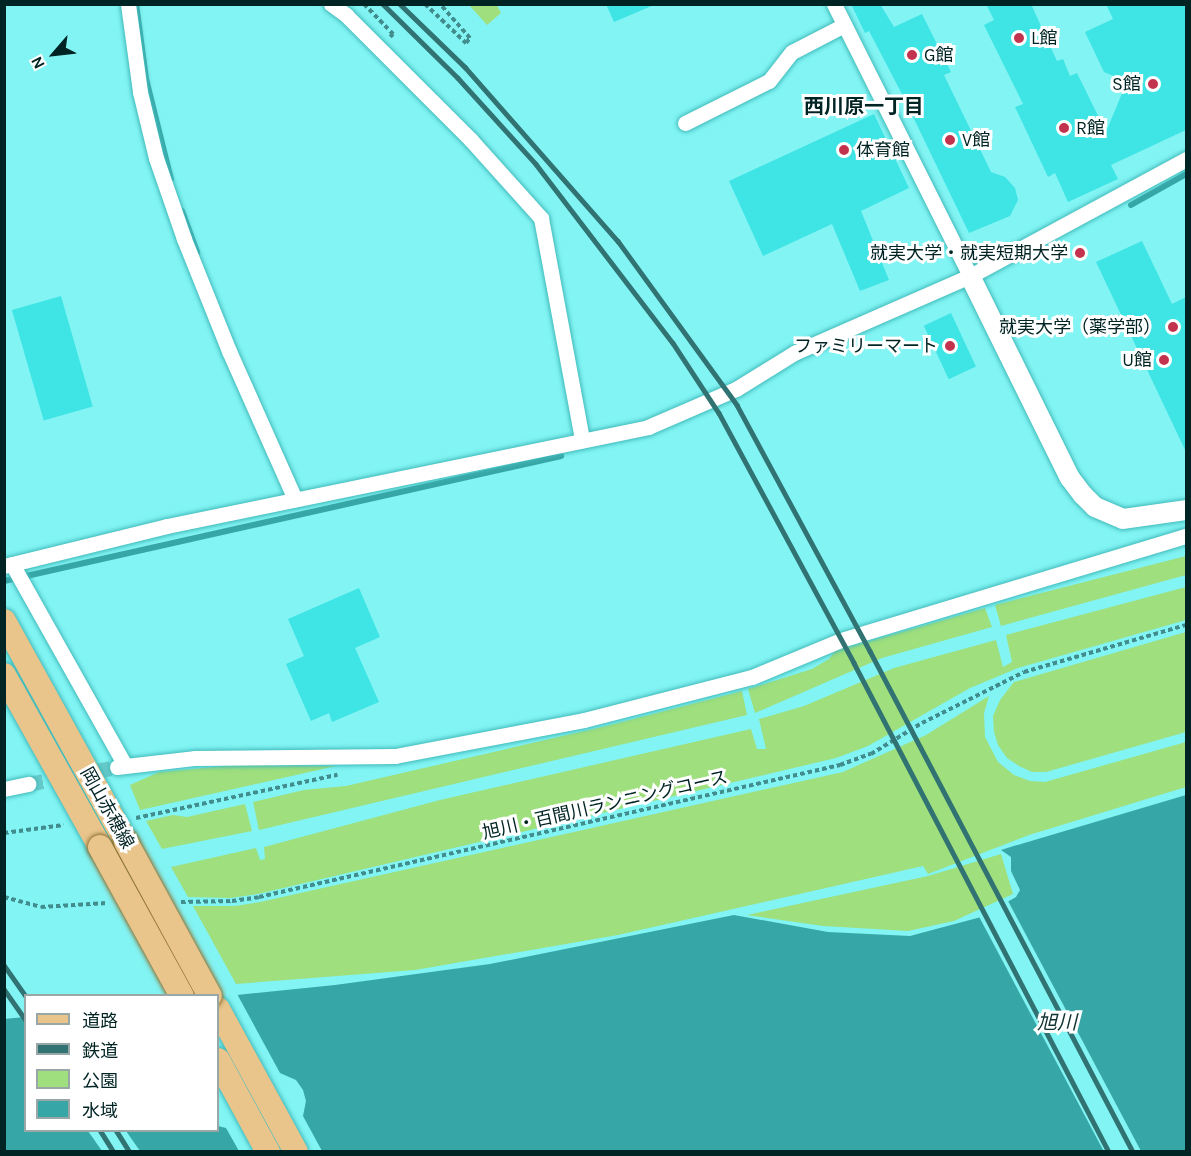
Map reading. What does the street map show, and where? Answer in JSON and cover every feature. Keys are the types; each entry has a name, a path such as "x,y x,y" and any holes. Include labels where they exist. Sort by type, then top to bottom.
{"main road":[{"name":"岡山赤穂線","path":"4,621 209,994"},
{"name":"岡山赤穂線","path":"4,675 181,994"},
{"path":"219,1011 296,1152"},
{"path":"219,1062 268,1152"}],"street":[{"path":"128,4 140,92 156,158 184,239 229,351 295,499"},
{"path":"331,4 346,15 471,140 541,218 582,440"},
{"path":"834,4 1070,478 1095,507 1123,519 1186,510"},
{"path":"685,123 769,81 792,52 844,25"},
{"path":"1186,159 970,276 796,352 736,389 648,427 167,526 11,566 24,584 121,766 195,758 395,756 584,720 752,676 851,636 1186,536"},
{"path":"4,789 28,784"}],"path":[{"path":"364,4 389,30"},
{"path":"425,4 466,43 470,38 440,4"},
{"name":"旭川・百間川ランニングコース","path":"180,902 232,902 259,897 840,765 871,754 922,723 1024,672 1186,625"},
{"path":"133,819 347,773"},
{"path":"4,833 66,824"},
{"path":"4,897 41,907 111,903"}],"green space":[{"path":"469,5 497,5 501,13 487,25"},
{"path":"1186,556 1186,575 1001,626 995,605"},
{"path":"1186,587 1186,620 1018,668 970,688 868,746 836,758 258,894 231,898 188,897 171,867 256,848 260,860 265,859 264,847 440,800 751,729 757,749 766,749 759,719 804,706 894,668 996,640 1003,667 1012,662 1006,635"},
{"path":"985,608 992,627 882,658 755,713 748,689 812,669 829,659 835,651"},
{"path":"1186,632 1186,732 1046,772 1032,772 1019,766 1007,758 998,745 993,716 1000,700 1014,682"},
{"path":"742,691 747,715 259,830 253,802 304,790 346,786 606,726"},
{"path":"989,696 984,713 985,737 998,762 1014,775 1030,781 1045,782 1186,742 1186,787 1029,835 928,874 923,866 618,935 415,970 236,984 193,906 235,906 260,902 843,772 926,735"},
{"path":"236,765 336,766 140,810 130,785 159,772"},
{"path":"245,804 252,831 162,849 146,821 173,815 187,817"},
{"path":"1001,854 1013,894 954,921 908,931 823,926 747,915 928,876"}],"water":[{"name":"旭川","path":"1186,795 1186,1151 5,1151 4,1019 24,1017 24,1132 219,1132 219,997 335,985 490,964 734,915 828,932 910,936 981,917 1016,897 1020,890 1011,871 1011,857 1001,850"}],"pier":[{"path":"1007,899 1141,1151 1104,1152 978,914"},
{"path":"236,992 280,1073 296,1080 303,1090 306,1101 303,1116 322,1151 239,1151 226,1128 219,1126 219,994 217,994"},
{"path":"89,1132 127,1132 140,1151 102,1151"}],"building":[{"path":"606,4 656,4 614,22"},
{"path":"851,4 880,4 894,27 922,14 951,72 944,75 991,172 1005,177 1015,188 1018,200 1010,216 969,233 903,96 869,31 865,33"},
{"path":"986,4 1031,4 1057,61 1063,59 1070,76 1077,73 1106,132 1123,91 1116,77 1104,72 1085,32 1113,19 1106,4 1186,4 1186,130 1111,165 1118,179 1068,202 1055,173 1048,177 1015,107 1023,104 984,25 994,20"},
{"name":"就実大学・就実短期大学","path":"874,114 909,188 861,211 889,280 860,291 832,224 763,256 729,181"},
{"name":"U館","path":"1142,241 1172,304 1186,297 1186,452 1096,262"},
{"path":"61,296 93,407 44,421 12,310"},
{"name":"ファミリーマート","path":"951,313 976,366 949,379 924,326"},
{"path":"359,588 380,637 355,648 379,702 332,722 329,713 311,721 286,664 304,656 288,619"}],"waterway":[{"path":"136,4 146,79 171,179"},
{"path":"1131,205 1186,174"},
{"path":"182,211 197,252"},
{"path":"4,581 561,456"}],"tunnel":[{"path":"28,784 117,767"}],"railway":[{"path":"383,4 458,78 536,164 673,343 719,413 854,663 1109,1152"},
{"path":"400,4 465,67 618,241 737,405 870,651 1133,1152"},
{"path":"4,965 25,994"},
{"path":"4,989 24,1017"},
{"path":"101,1132 114,1152"},
{"path":"117,1132 130,1152"}],"place":[{"name":"L館","path":"1019,38"},
{"name":"G館","path":"912,55"},
{"name":"S館","path":"1153,84"},
{"name":"R館","path":"1064,128"},
{"name":"V館","path":"950,140"},
{"name":"体育館","path":"844,150"},
{"name":"就実大学・就実短期大学","path":"1080,253"},
{"name":"就実大学（薬学部）","path":"1173,327"},
{"name":"ファミリーマート","path":"950,346"},
{"name":"U館","path":"1164,360"}],"district":[{"name":"西川原一丁目","path":"864,106"}]}
